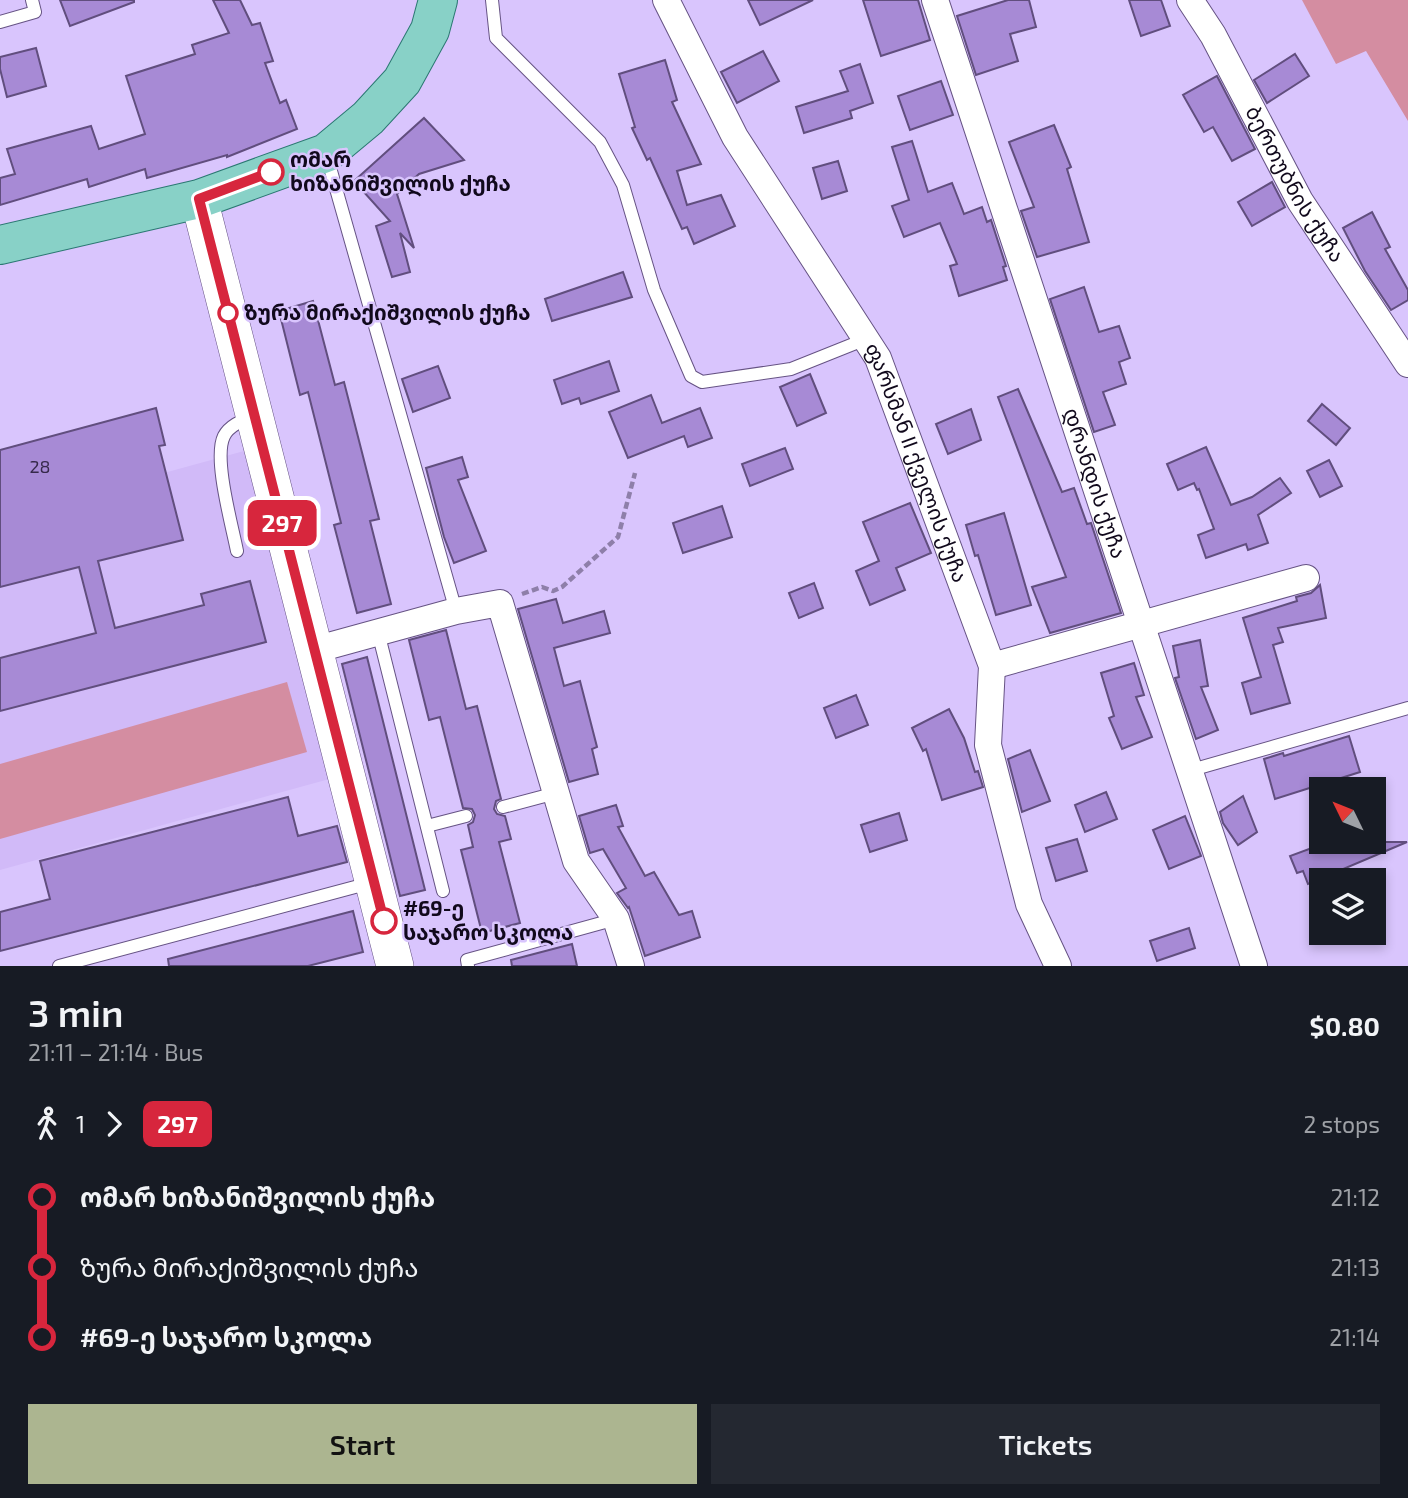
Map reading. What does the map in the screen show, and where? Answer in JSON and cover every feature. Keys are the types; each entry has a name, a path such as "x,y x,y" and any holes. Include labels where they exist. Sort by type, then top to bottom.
{"main road":[{"path":"0,245 199,199 326,153 368,118 402,81 430,30 438,0"}],"street":[{"name":"ფარსმან II ქველის ქუჩა","path":"666,0 735,137 878,358 992,666 988,745 1029,904 1058,966"},
{"name":"დრანდის ქუჩა","path":"934,0 1254,966"},
{"name":"ბერთუბნის ქუჩა","path":"1190,0 1213,35 1300,201 1408,364"},
{"path":"199,199 395,966"},
{"path":"992,666 1307,578"},
{"path":"314,650 456,611 500,603 576,860 616,919 631,966"}],"lane":[{"path":"0,22 35,12 32,0"},
{"path":"492,0 496,38 600,142 623,185 654,290 691,376 702,382 791,369 866,338"},
{"path":"326,153 456,611"},
{"path":"237,551 220,465 221,449 225,434 236,423 254,415"},
{"path":"378,632 443,891"},
{"path":"1188,771 1408,708"},
{"path":"503,807 556,793"},
{"path":"427,826 466,816"},
{"path":"59,966 374,882"},
{"path":"468,966 467,960 616,919"}],"path":[{"path":"500,603 542,587 553,591 562,587 618,537 635,472"}],"shaded area":[{"path":"1302,0 1408,0 1408,121 1366,51 1336,64"},
{"path":"244,451 333,778 0,870 0,518"},
{"path":"287,682 307,752 0,839 0,764"}],"building":[{"path":"60,0 134,0 134,2 70,26"},
{"path":"213,0 240,0 252,25 260,23 273,61 265,63 280,103 286,100 297,129 227,157 147,178 145,169 89,187 87,179 0,205 0,178 15,174 7,149 91,126 99,149 145,134 126,76 195,54 192,45 229,33"},
{"path":"748,0 813,0 760,25"},
{"path":"863,0 918,0 930,40 881,56"},
{"path":"1008,0 1029,0 1036,27 1010,34 1018,61 976,75 957,16"},
{"path":"1129,0 1161,0 1170,26 1141,36"},
{"path":"36,48 46,86 7,97 0,57"},
{"path":"763,51 779,81 737,103 721,72"},
{"path":"1295,54 1309,76 1267,103 1254,80"},
{"path":"665,60 677,100 672,102 701,164 677,171 687,205 721,195 735,226 694,244 687,227 682,229 650,158 647,160 632,128 635,127 619,74"},
{"path":"860,64 873,103 850,111 852,118 804,133 796,107 848,91 840,71"},
{"path":"1217,76 1255,149 1232,161 1213,127 1204,132 1183,95"},
{"path":"941,81 953,115 910,130 898,96"},
{"path":"424,118 464,160 419,174 397,194 414,248 400,233 410,272 392,277 376,226 390,221 354,181"},
{"path":"1054,125 1071,167 1067,169 1089,242 1037,257 1021,211 1034,207 1009,142"},
{"path":"912,141 928,192 952,183 964,214 982,207 987,222 991,220 1006,266 1003,267 1007,280 959,296 950,266 957,264 940,223 904,237 892,206 909,200 892,147"},
{"path":"838,161 847,191 822,199 813,168"},
{"path":"1272,182 1285,207 1252,226 1238,202"},
{"path":"1372,212 1390,247 1385,249 1408,290 1408,300 1391,310 1365,271 1343,228"},
{"path":"623,272 632,297 552,321 545,299"},
{"path":"1084,287 1099,332 1119,326 1130,358 1119,362 1126,384 1103,392 1115,425 1094,432 1050,299"},
{"path":"313,301 335,385 344,382 379,519 370,521 391,604 357,613 334,525 341,523 308,392 300,395 279,311"},
{"path":"609,361 619,391 581,404 579,398 562,404 554,380"},
{"path":"438,366 450,398 413,412 402,379"},
{"path":"810,374 826,413 797,426 780,387"},
{"path":"1018,389 1062,492 1074,488 1087,524 1091,523 1121,613 1050,633 1032,587 1066,577 998,397"},
{"path":"651,395 662,423 700,408 712,438 688,447 684,436 628,458 609,412"},
{"path":"1322,404 1350,428 1336,445 1308,421"},
{"path":"156,408 165,445 159,446 183,540 98,561 115,628 204,605 201,594 250,581 266,642 0,711 0,658 96,633 79,567 0,587 0,450"},
{"path":"971,409 981,440 948,454 936,424"},
{"path":"1206,447 1231,505 1252,497 1280,478 1291,493 1258,515 1268,543 1248,550 1246,544 1206,558 1198,535 1214,529 1199,489 1197,490 1194,483 1178,490 1167,464"},
{"path":"785,448 793,469 750,486 742,464"},
{"path":"462,457 468,477 458,480 486,551 454,563 444,537 426,468"},
{"path":"1329,460 1342,486 1320,497 1307,471"},
{"path":"910,503 931,553 896,568 905,590 870,605 856,571 879,561 863,522"},
{"path":"722,506 732,537 683,553 673,523"},
{"path":"1004,513 1031,605 996,615 966,525"},
{"path":"814,583 823,608 799,618 789,593"},
{"path":"1320,585 1326,618 1278,628 1283,642 1273,645 1290,703 1251,714 1242,683 1261,677 1243,618 1297,601 1296,597 1311,593"},
{"path":"556,599 563,623 604,611 610,633 554,648 564,686 580,681 597,747 592,749 598,774 569,782 518,609"},
{"path":"446,630 466,709 477,706 501,799 496,801 494,809 497,814 505,816 511,839 499,842 520,923 482,933 461,850 473,847 468,825 473,822 475,815 472,809 463,808 440,717 429,720 409,640"},
{"path":"1200,640 1208,686 1201,687 1218,730 1196,739 1175,678 1179,677 1173,646"},
{"path":"367,657 425,890 400,896 342,664"},
{"path":"1134,663 1144,695 1136,697 1152,737 1122,749 1109,718 1114,716 1101,673"},
{"path":"856,695 868,725 836,738 824,708"},
{"path":"949,709 964,738 983,787 942,800 926,749 923,751 912,728"},
{"path":"1349,736 1360,772 1344,777 1309,777 1309,788 1275,799 1264,759 1283,753 1284,756"},
{"path":"1030,750 1050,801 1022,812 1008,759"},
{"path":"1106,792 1117,819 1085,832 1075,805"},
{"path":"1243,796 1257,832 1238,845 1223,823 1220,812"},
{"path":"288,797 298,836 337,826 347,862 0,951 0,912 50,899 40,861"},
{"path":"616,805 623,826 618,827 645,876 654,872 679,915 692,911 700,937 645,956 629,907 617,893 626,888 603,849 590,853 579,816"},
{"path":"899,813 907,840 870,852 861,825"},
{"path":"1185,816 1201,856 1169,869 1153,830"},
{"path":"1077,839 1087,871 1056,881 1046,848"},
{"path":"1386,842 1407,842 1386,851"},
{"path":"1309,849 1309,854 1379,854 1346,868 1309,868 1308,884 1303,871 1297,873 1290,856"},
{"path":"353,911 363,952 308,966 169,966 168,959"},
{"path":"1189,928 1195,948 1157,961 1150,941"},
{"path":"572,944 577,966 512,966 511,960"}],"bus line":[{"name":"297","path":"271,172 199,199 384,921"}],"place":[{"name":"ომარ ხიზანიშვილის ქუჩა","path":"271,172"},
{"name":"ზურა მირაქიშვილის ქუჩა","path":"228,313"},
{"name":"#69-ე საჯარო სკოლა","path":"384,921"}]}
